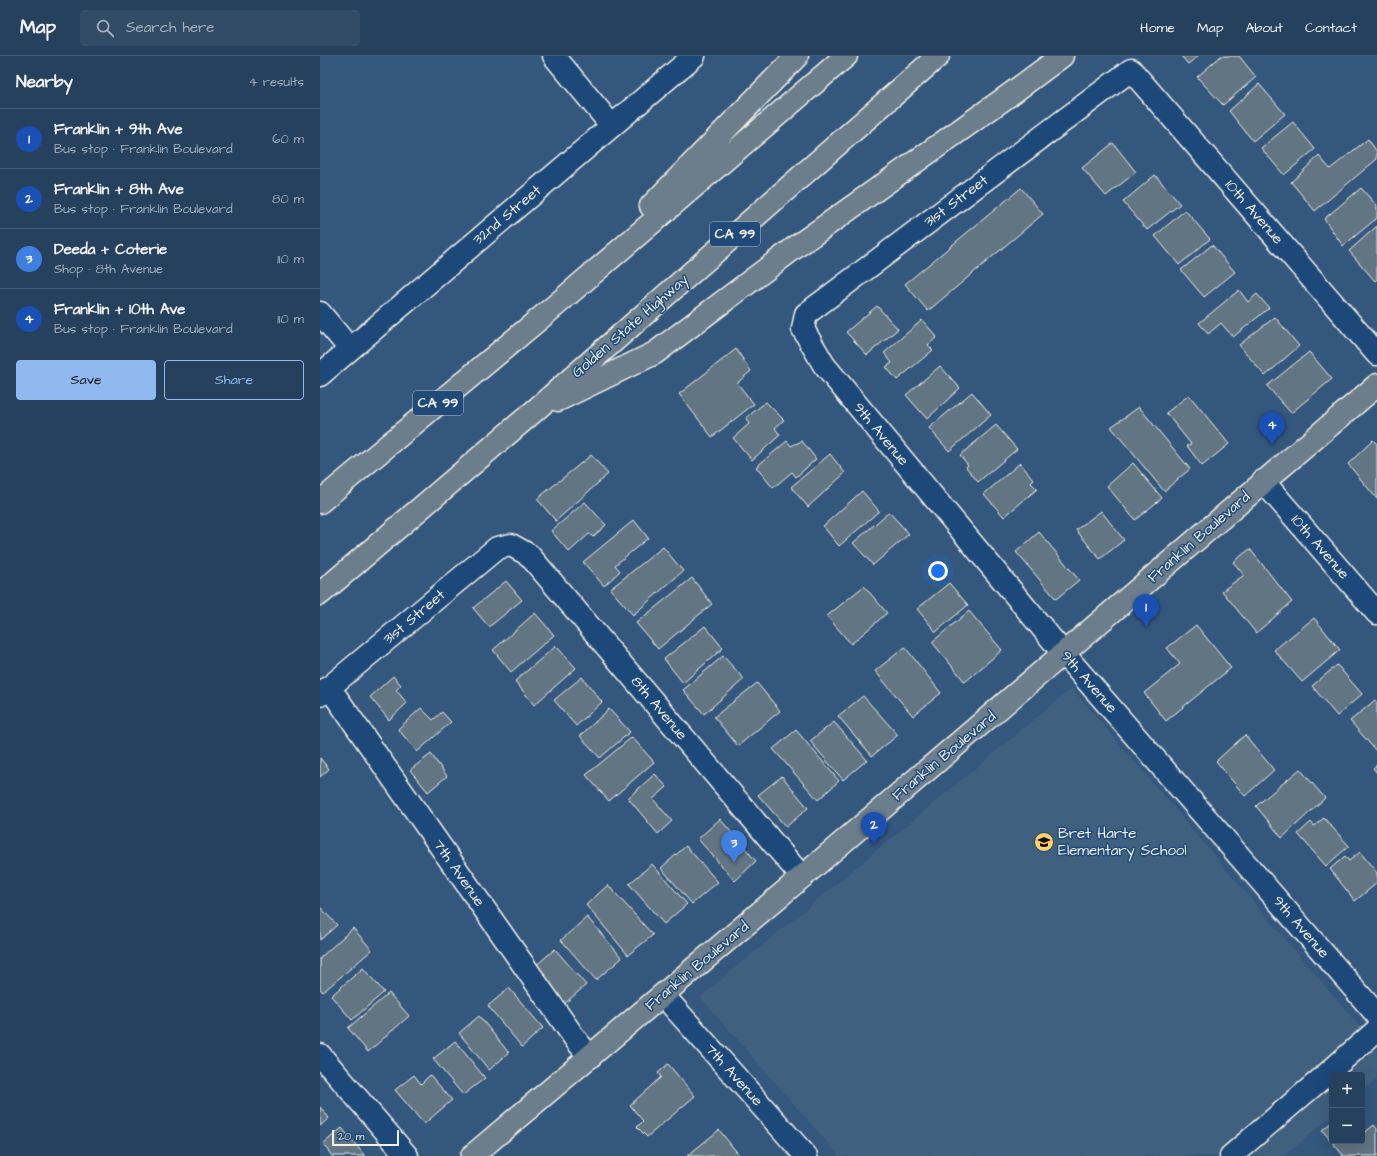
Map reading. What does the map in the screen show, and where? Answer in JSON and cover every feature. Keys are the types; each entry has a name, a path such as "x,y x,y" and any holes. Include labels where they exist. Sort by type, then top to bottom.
{"main road":[{"path":"556,304 797,56"},
{"name":"CA 99","path":"320,502 556,304 846,56"},
{"name":"Golden State Highway","path":"320,594 532,413 938,56"},
{"path":"532,413 655,353 793,249 1062,56"},
{"name":"Franklin Boulevard","path":"472,1156 1064,654 1263,481 1377,385"}],"street":[{"path":"554,56 612,126"},
{"name":"32nd Street","path":"320,375 694,56"},
{"name":"31st Street","path":"810,343 802,329 806,314 1131,70"},
{"name":"10th Avenue","path":"1131,70 1377,354"},
{"path":"320,313 350,349"},
{"name":"9th Avenue","path":"810,343 824,365 1064,654 1377,1015"},
{"name":"10th Avenue","path":"1263,481 1377,613"},
{"name":"31st Street","path":"325,691 497,548 511,545"},
{"name":"8th Avenue","path":"511,545 529,555 802,877"},
{"name":"7th Avenue","path":"325,691 576,1040 590,1057"},
{"name":"7th Avenue","path":"663,995 806,1156"},
{"path":"1231,1156 1377,1030"},
{"path":"320,1055 407,1156"}],"shaded area":[{"name":"Bret Harte Elementary School","path":"1072,688 1377,1047 1377,1079 1365,1089 1365,1072 1329,1072 1329,1118 1284,1156 839,1156 700,997"}],"building":[{"path":"1181,56 1198,56 1188,64"},
{"path":"1221,56 1239,56 1256,77 1223,105 1197,77"},
{"path":"1259,84 1285,114 1253,141 1229,111"},
{"path":"1293,122 1315,149 1284,175 1261,148"},
{"path":"1368,139 1377,152 1377,159 1315,211 1291,182 1319,156 1330,169"},
{"path":"1113,143 1136,172 1106,196 1082,168"},
{"path":"1155,175 1180,204 1147,230 1123,202"},
{"path":"1021,188 1043,214 928,311 905,284"},
{"path":"1361,188 1377,206 1377,218 1343,246 1324,219"},
{"path":"1185,210 1210,239 1179,265 1155,236"},
{"path":"1377,226 1377,279 1375,281 1349,251"},
{"path":"1212,245 1235,272 1204,297 1181,270"},
{"path":"1239,290 1248,302 1257,294 1269,308 1233,337 1221,323 1208,334 1199,323"},
{"path":"877,306 898,329 867,355 846,332"},
{"path":"1275,317 1299,346 1265,376 1239,345"},
{"path":"922,320 937,337 928,345 933,350 897,380 886,367 892,363 884,353"},
{"path":"736,349 751,371 737,383 754,404 712,437 679,394"},
{"path":"1309,352 1332,379 1291,413 1267,386"},
{"path":"940,366 960,388 927,419 906,395"},
{"path":"972,392 991,415 949,451 929,428"},
{"path":"1189,395 1229,444 1202,466 1187,446 1191,444 1166,413"},
{"path":"766,402 784,420 775,428 780,435 752,460 733,438 749,424 746,418"},
{"path":"1139,407 1190,469 1164,491 1111,427"},
{"path":"996,425 1017,449 978,482 966,467 968,465 960,455"},
{"path":"1373,440 1377,444 1377,499 1348,464"},
{"path":"787,441 791,446 802,441 816,459 796,477 792,472 773,488 756,467"},
{"path":"830,454 845,473 808,507 791,487"},
{"path":"591,455 608,474 556,521 537,499"},
{"path":"1020,463 1034,480 1031,483 1037,489 1004,517 984,494"},
{"path":"1133,463 1162,498 1135,520 1107,486"},
{"path":"862,491 879,511 839,546 823,526"},
{"path":"585,502 606,525 593,537 589,534 569,552 551,531"},
{"path":"1101,511 1124,540 1100,559 1076,530"},
{"path":"889,512 909,534 873,565 853,543"},
{"path":"634,520 648,538 615,565 620,571 604,586 583,562"},
{"path":"1039,532 1079,580 1056,599 1016,552"},
{"path":"663,547 683,571 633,615 610,589"},
{"path":"1250,549 1292,602 1256,633 1222,591 1244,575 1233,562"},
{"path":"692,578 712,604 658,649 636,623"},
{"path":"506,581 522,600 489,627 473,608"},
{"path":"949,583 968,605 936,632 917,609"},
{"path":"864,586 887,613 851,644 827,616"},
{"path":"969,611 1002,650 965,682 932,642"},
{"path":"535,613 554,635 511,672 493,650"},
{"path":"1314,618 1340,650 1302,682 1274,650"},
{"path":"1196,625 1231,668 1166,721 1144,693 1180,664 1167,648"},
{"path":"705,626 723,648 683,683 664,659"},
{"path":"556,646 576,668 534,705 515,681"},
{"path":"905,647 941,693 913,716 875,671"},
{"path":"723,656 744,679 704,714 683,690"},
{"path":"1337,665 1362,694 1337,716 1312,686"},
{"path":"393,676 401,685 396,690 407,703 389,720 370,697"},
{"path":"582,677 602,702 576,726 554,700"},
{"path":"757,683 780,711 738,746 714,717"},
{"path":"863,696 898,735 872,756 838,716"},
{"path":"1375,700 1377,703 1377,752 1350,721"},
{"path":"421,708 433,720 442,712 451,722 417,752 398,729"},
{"path":"609,709 630,732 600,758 580,736"},
{"path":"834,722 867,760 843,780 810,741"},
{"path":"796,730 839,781 818,800 773,749"},
{"path":"1245,735 1274,770 1245,796 1216,761"},
{"path":"632,737 654,762 609,801 586,775"},
{"path":"431,754 447,776 428,792 410,770"},
{"path":"320,758 329,769 320,777"},
{"path":"1377,765 1377,773 1373,768"},
{"path":"1300,769 1325,798 1282,838 1256,806"},
{"path":"655,774 667,787 653,799 672,821 658,834 628,798"},
{"path":"782,776 808,808 786,827 758,795"},
{"path":"1324,818 1349,846 1326,866 1298,834 1311,822 1314,826"},
{"path":"720,819 756,861 735,881 698,839"},
{"path":"686,846 718,882 692,904 661,868"},
{"path":"1360,852 1377,873 1377,883 1355,901 1330,869 1345,856 1349,861"},
{"path":"652,864 687,904 664,924 629,884"},
{"path":"608,885 653,935 628,955 586,905"},
{"path":"320,907 337,925 320,940"},
{"path":"587,917 622,958 596,980 561,940"},
{"path":"353,928 372,950 323,992 320,989 320,958"},
{"path":"555,949 586,985 563,1005 533,968"},
{"path":"363,968 384,992 352,1020 331,996"},
{"path":"509,988 543,1028 522,1047 488,1006"},
{"path":"389,993 409,1016 368,1052 348,1028"},
{"path":"479,1016 509,1053 489,1070 459,1033"},
{"path":"455,1041 485,1078 463,1095 433,1059"},
{"path":"668,1064 695,1096 647,1137 637,1127 643,1121 630,1105 661,1077 658,1073"},
{"path":"414,1075 421,1084 430,1075 452,1100 424,1124 395,1090"},
{"path":"320,1107 329,1118 320,1126"},
{"path":"1329,1124 1329,1138 1322,1130"},
{"path":"1374,1125 1377,1129 1377,1156 1342,1156 1343,1155 1334,1144 1365,1144 1365,1132"},
{"path":"342,1128 365,1156 332,1156 323,1144"},
{"path":"719,1130 740,1156 687,1156"}],"place":[{"name":"Franklin + 10th Ave","path":"1272,445"},
{"name":"Franklin + 9th Ave","path":"1146,627"},
{"name":"Bret Harte Elementary School","path":"1044,842"},
{"name":"Franklin + 8th Ave","path":"874,845"},
{"name":"Deeda + Coterie","path":"734,863"}]}
